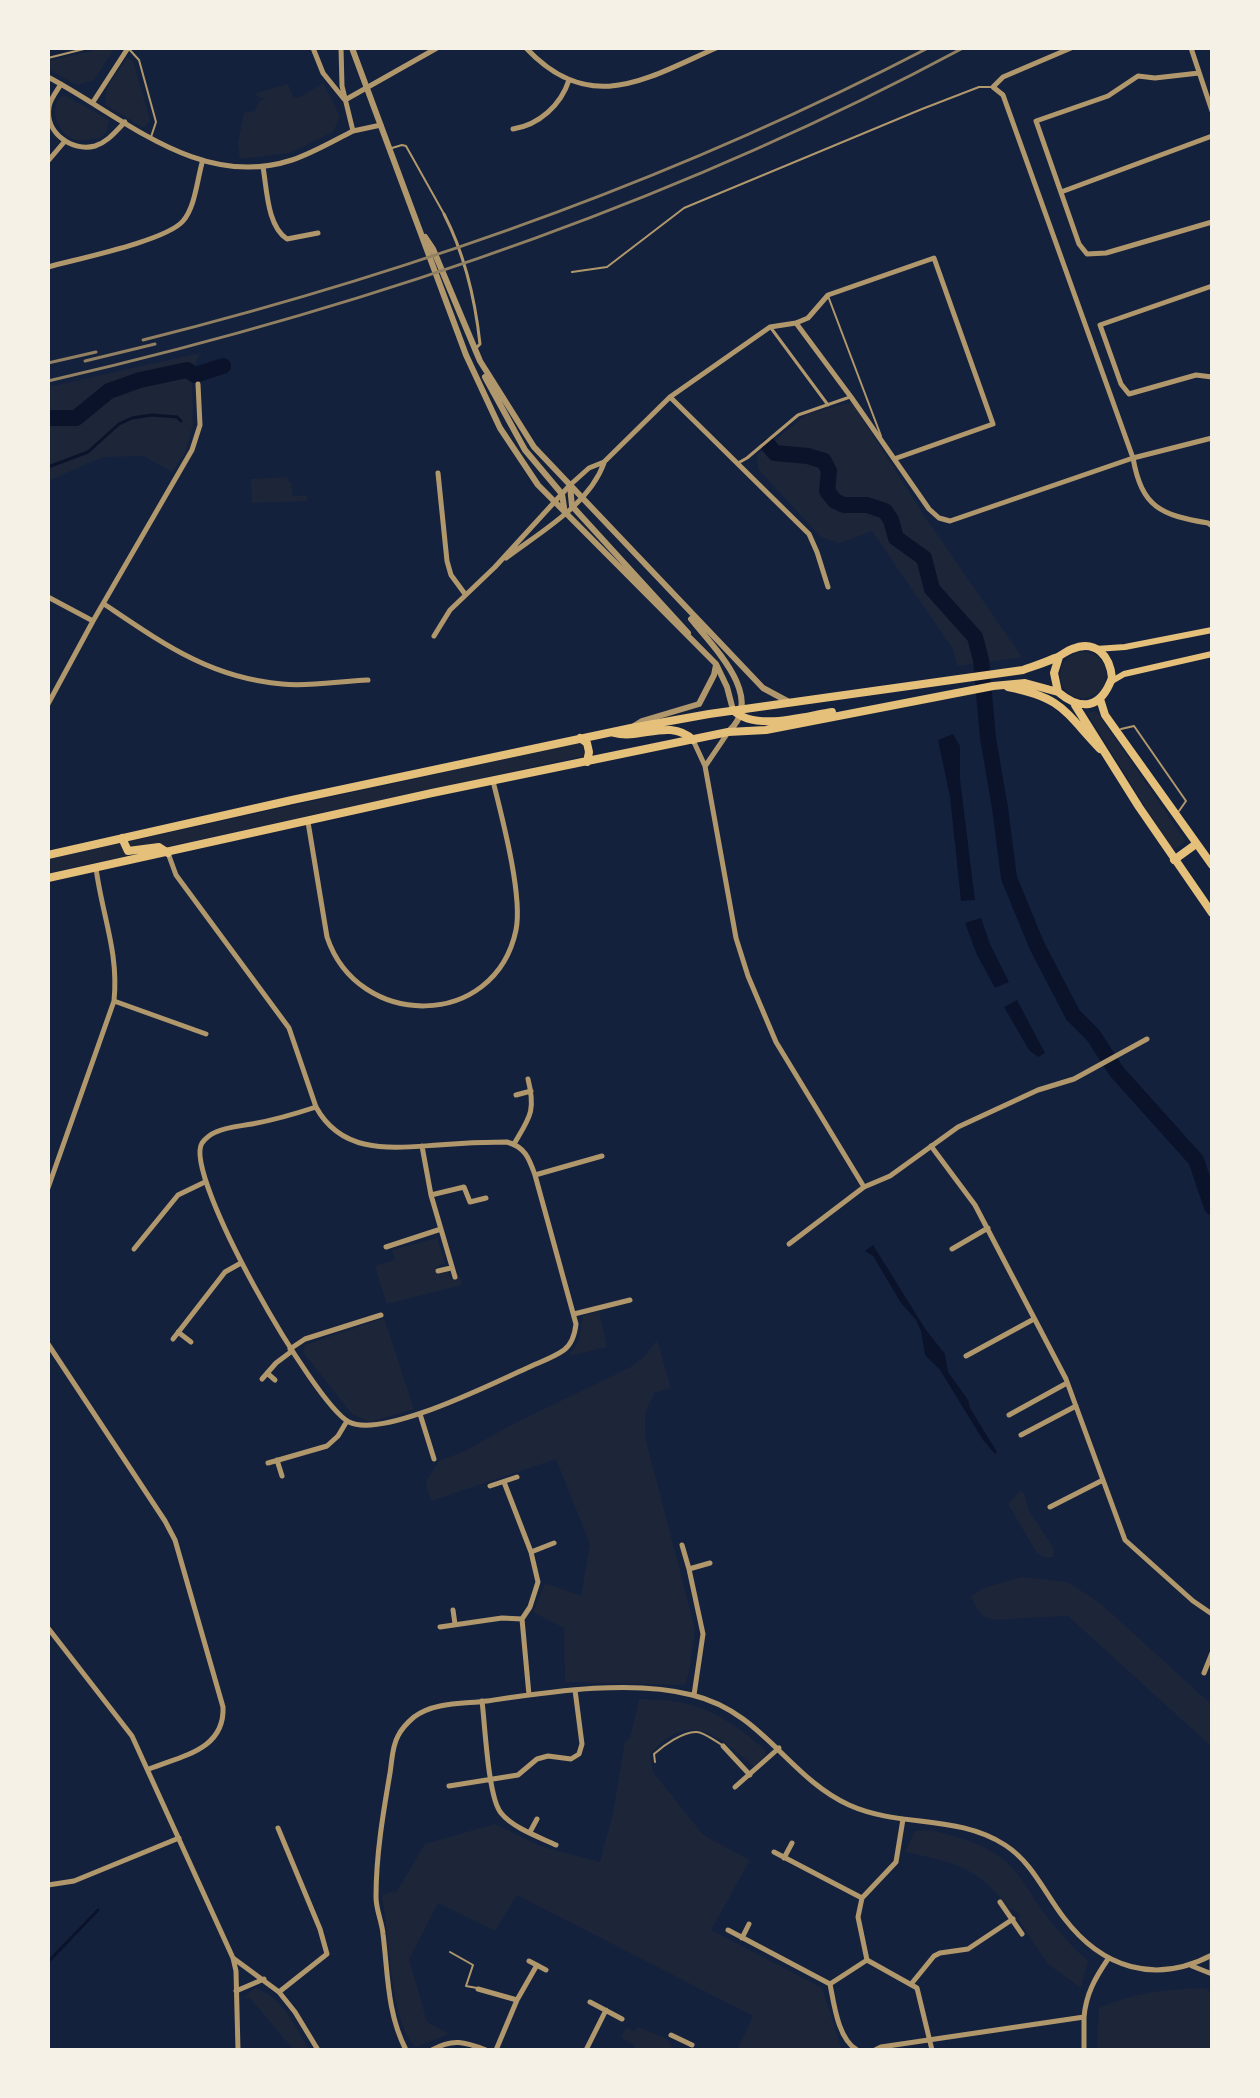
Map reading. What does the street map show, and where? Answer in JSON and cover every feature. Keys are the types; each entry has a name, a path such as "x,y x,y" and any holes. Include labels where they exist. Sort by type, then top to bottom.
{"highway":[{"path":"742,714 991,676 1023,670 1059,657 1076,647 1096,649 1108,659 1111,682 1100,699 1075,705"},
{"path":"1058,692 1054,673 1059,657"},
{"path":"48,878 728,732 766,730 960,692 1025,683 1058,692 1075,705 1174,860 1212,913"},
{"path":"997,686 1049,698 1065,709 1111,761"},
{"path":"1100,699 1105,715 1212,865"},
{"path":"48,855 580,738 733,710 766,721 833,712 851,714"},
{"path":"612,732 626,736 671,729 684,732 693,740"},
{"path":"580,738 587,743 587,762"},
{"path":"122,838 128,851 159,847 168,853"},
{"path":"1174,860 1196,844"}],"main road":[{"path":"1096,649 1136,645 1212,630"},
{"path":"1111,682 1124,674 1212,654"}],"street":[{"path":"93,102 128,48"},
{"path":"313,48 323,73 345,100"},
{"path":"341,48 345,100 353,131"},
{"path":"352,48 466,355 500,428 538,485 716,664 733,710"},
{"path":"345,100 437,48"},
{"path":"526,48 549,69 569,80 611,88 646,79 716,48"},
{"path":"1071,48 1003,77 993,87 1003,95 1133,458 1137,481 1159,509 1177,519 1212,526"},
{"path":"1191,48 1212,111"},
{"path":"1199,73 1155,78 1138,76 1108,96 1036,121 1079,244 1087,254 1106,253 1212,222"},
{"path":"48,77 151,137 202,163 221,167 263,167 293,160 353,131 382,125"},
{"path":"513,129 526,127 540,119 566,91 569,80"},
{"path":"61,84 52,99 49,117 56,133 65,141 81,148 95,146 104,142 125,122"},
{"path":"1061,192 1212,136"},
{"path":"48,161 65,141"},
{"path":"48,267 155,237 176,227 190,211 202,163"},
{"path":"263,167 274,225 280,234 287,239 318,233"},
{"path":"444,214 468,270 476,304 480,344 474,350"},
{"path":"495,567 570,485 589,468 604,462 670,397 770,327 808,318 828,295 934,258 993,424 894,459"},
{"path":"441,281 480,361 534,447 763,688 793,704"},
{"path":"1212,286 1100,325 1121,384 1129,394 1196,375 1212,377"},
{"path":"796,323 934,514 950,521 1133,458 1212,438"},
{"path":"770,327 828,405"},
{"path":"480,361 488,385 525,450 562,494 565,514"},
{"path":"48,704 192,450 200,425 198,384"},
{"path":"670,397 809,534 828,587"},
{"path":"738,463 798,415 851,397"},
{"path":"434,636 450,610 465,594 565,514 600,475 604,462"},
{"path":"438,473 447,561 451,575 465,594"},
{"path":"570,485 572,506 684,626 695,643"},
{"path":"663,586 725,661 739,687 742,714 705,766"},
{"path":"48,597 93,621"},
{"path":"104,604 195,662 234,676 283,685 368,680"},
{"path":"631,728 642,721 699,704 714,675 716,664"},
{"path":"693,740 705,766 736,938 748,976 776,1042 864,1187"},
{"path":"308,822 327,937 348,973 356,982 391,1001 427,1007 456,1002 479,989 496,972 507,954 518,919 516,894 493,781"},
{"path":"168,853 178,878 289,1028 316,1107 330,1126 349,1139 377,1148 507,1142 522,1148 535,1175 574,1314 575,1330 564,1350 480,1390 420,1414 365,1426 347,1421 291,1350 241,1263 205,1182 199,1151 202,1143 217,1131 288,1117 316,1107"},
{"path":"48,1188 114,1001 117,975 112,938 96,868"},
{"path":"114,1001 206,1034"},
{"path":"789,1244 864,1187 890,1176 958,1127 1038,1090 1074,1079 1147,1039"},
{"path":"514,1144 533,1110 528,1079"},
{"path":"516,1095 531,1091"},
{"path":"422,1146 431,1195 455,1277"},
{"path":"931,1146 975,1205 1067,1383 1125,1540 1193,1601 1212,1614"},
{"path":"535,1175 602,1156"},
{"path":"134,1249 178,1195 205,1182"},
{"path":"431,1195 464,1187 470,1202 486,1198"},
{"path":"952,1249 988,1228"},
{"path":"386,1247 441,1229"},
{"path":"173,1339 225,1272 241,1263"},
{"path":"438,1271 451,1268"},
{"path":"574,1314 630,1300"},
{"path":"262,1379 305,1339 381,1315"},
{"path":"966,1356 1034,1319"},
{"path":"178,1332 191,1342"},
{"path":"48,1344 175,1540 223,1707 223,1720 211,1741 149,1769"},
{"path":"267,1373 275,1380"},
{"path":"1009,1415 1067,1383"},
{"path":"1021,1435 1076,1406"},
{"path":"420,1414 434,1459"},
{"path":"268,1463 327,1446 347,1421"},
{"path":"277,1460 282,1476"},
{"path":"490,1486 517,1477"},
{"path":"1050,1507 1103,1480"},
{"path":"504,1482 531,1552 538,1582 530,1607 522,1619 529,1695"},
{"path":"531,1552 554,1543"},
{"path":"682,1545 703,1634 694,1695"},
{"path":"689,1569 710,1563"},
{"path":"453,1610 455,1624"},
{"path":"440,1627 502,1618 522,1619"},
{"path":"48,1628 132,1736 149,1769 233,1958 238,2050"},
{"path":"1204,1673 1212,1653"},
{"path":"406,2050 388,1992 384,1935 376,1898 381,1819 396,1739 420,1714 437,1706 575,1690 654,1688 694,1695 743,1717 830,1796 878,1816 957,1825 985,1834 1006,1846 1045,1888 1062,1917 1088,1946 1108,1959 1149,1970 1191,1966 1212,1956 1212,1973 1191,1966"},
{"path":"449,1786 518,1775 537,1759 548,1756 571,1759 579,1754 582,1744 575,1690"},
{"path":"482,1701 491,1779 498,1810 556,1845"},
{"path":"723,1746 750,1775"},
{"path":"735,1787 779,1748"},
{"path":"530,1832 537,1819"},
{"path":"867,1960 858,1917 862,1898 896,1862 903,1819"},
{"path":"278,1828 320,1929 327,1954 279,1992"},
{"path":"48,1885 74,1881 179,1838"},
{"path":"784,1858 792,1843"},
{"path":"774,1852 862,1898"},
{"path":"1000,1902 1022,1934"},
{"path":"912,1983 934,1956 968,1949 1013,1919"},
{"path":"742,1938 749,1924"},
{"path":"728,1930 830,1984 849,2046 857,2050"},
{"path":"233,1958 279,1992 318,2050"},
{"path":"1084,2050 1085,2001 1092,1983 1108,1959"},
{"path":"867,1960 912,1983 920,1993 932,2050"},
{"path":"830,1984 867,1960"},
{"path":"529,1961 546,1970"},
{"path":"496,2050 517,2000 537,1965"},
{"path":"236,1991 264,1979"},
{"path":"478,1989 517,2000"},
{"path":"590,2002 622,2019"},
{"path":"586,2050 606,2010"},
{"path":"875,2050 1084,2017"},
{"path":"671,2035 692,2045"},
{"path":"432,2050 448,2041 461,2040 486,2050"},
{"path":"677,2050 681,2040"}],"lane":[{"path":"48,58 88,48"},
{"path":"128,48 139,60 156,122 151,137"},
{"path":"572,272 607,267 684,208 922,109 979,87 993,87"},
{"path":"391,149 406,146 444,214"},
{"path":"828,295 886,448"},
{"path":"1116,731 1134,726 1186,801 1176,815"},
{"path":"655,1762 654,1754 664,1745 688,1734 697,1732 723,1746"},
{"path":"450,1952 473,1965 466,1986 478,1989"}],"shaded area":[{"path":"104,48 113,51 94,80 77,85 48,69 49,61"},
{"path":"127,58 133,61 150,120 144,128 106,105 106,92"},
{"path":"323,83 340,116 333,132 290,153 240,159 238,144 244,113 255,111 260,101 265,99 256,93 288,84 293,97 299,98"},
{"path":"64,95 109,120 107,131 100,138 76,140 62,131 55,111"},
{"path":"200,353 192,371 193,425 185,453 172,472 144,456 103,457 48,481 48,387"},
{"path":"852,402 923,514 1022,657 957,666 953,649 872,531 839,543 821,537 758,469 757,455 807,414"},
{"path":"287,477 293,496 307,496 307,501 252,503 251,479"},
{"path":"1083,652 1092,653 1099,659 1105,666 1105,684 1099,691 1092,697 1083,698 1074,697 1067,691 1061,684 1060,675 1061,666 1067,659 1074,653"},
{"path":"1096,711 1185,840 1183,844 1172,850 1087,713"},
{"path":"953,734 960,746 960,779 975,900 961,901 950,797 938,740"},
{"path":"579,743 583,746 583,756 48,873 48,859"},
{"path":"981,918 1009,982 995,988 977,955 965,923"},
{"path":"1017,1000 1045,1053 1038,1057 1029,1050 1004,1007"},
{"path":"437,1238 445,1263 436,1267 438,1274 448,1272 451,1279 460,1277 462,1285 387,1304 375,1266 395,1260 392,1250"},
{"path":"873,1245 926,1330 945,1354 948,1372 968,1400 997,1452 995,1454 940,1370 925,1355 916,1320 901,1303 873,1256 865,1251"},
{"path":"599,1311 607,1347 569,1356 579,1340 583,1316"},
{"path":"384,1318 414,1409 370,1422 352,1414 303,1352 305,1345"},
{"path":"657,1340 671,1388 654,1393 645,1415 645,1437 695,1629 690,1668 685,1685 565,1682 564,1628 533,1612 545,1583 581,1596 590,1544 556,1459 431,1501 426,1482 439,1461 465,1451 511,1425 631,1367 645,1356"},
{"path":"1020,1491 1024,1493 1029,1511 1054,1548 1053,1557 1043,1557 1037,1553 1008,1504"},
{"path":"1021,1577 1068,1582 1101,1604 1212,1705 1212,1747 1068,1616 998,1620 980,1613 971,1596 984,1588"},
{"path":"639,1699 679,1702 706,1710 737,1728 765,1750 765,1755 754,1767 715,1737 703,1731 690,1730 664,1741 650,1755 653,1772 703,1835 750,1860 711,1930 822,1988 842,2050 737,2050 753,2016 517,1895 495,1931 438,1903 409,1959 427,2022 449,2034 416,2047 407,2035 396,1999 382,1895 397,1891 425,1844 495,1824 540,1846 600,1862 613,1813 625,1742 630,1738"},
{"path":"930,1830 982,1846 1013,1869 1052,1923 1088,1961 1081,1988 1048,1964 1018,1919 1020,1915 1010,1910 976,1875 952,1864 905,1852 915,1831"},
{"path":"255,1988 281,2005 309,2050 294,2050 250,1998 243,1998"},
{"path":"1205,1988 1212,1993 1212,2050 1097,2050 1099,2008 1150,1993"},
{"path":"638,2027 667,2039 672,2046 670,2050 647,2047 645,2050 635,2050 634,2045 621,2038 626,2028 635,2031"}],"waterway":[{"path":"48,418 76,418 109,391 140,380 187,370 195,375 223,366"},
{"path":"48,467 88,452 119,424 132,418 152,415 177,417 181,421"},
{"path":"769,446 775,453 824,461 829,471 827,491 835,501 885,511 896,538 924,558 932,589 975,637 981,660 988,738 1009,878 1037,946 1073,1015 1093,1035 1117,1072 1196,1160 1212,1207"},
{"path":"48,1962 98,1910"}],"railway":[{"path":"143,340 345,284 544,217 739,138 928,48"},
{"path":"48,381 284,320 517,245 744,155 854,104 963,48"},
{"path":"85,361 155,344"},
{"path":"48,363 96,352"}]}
